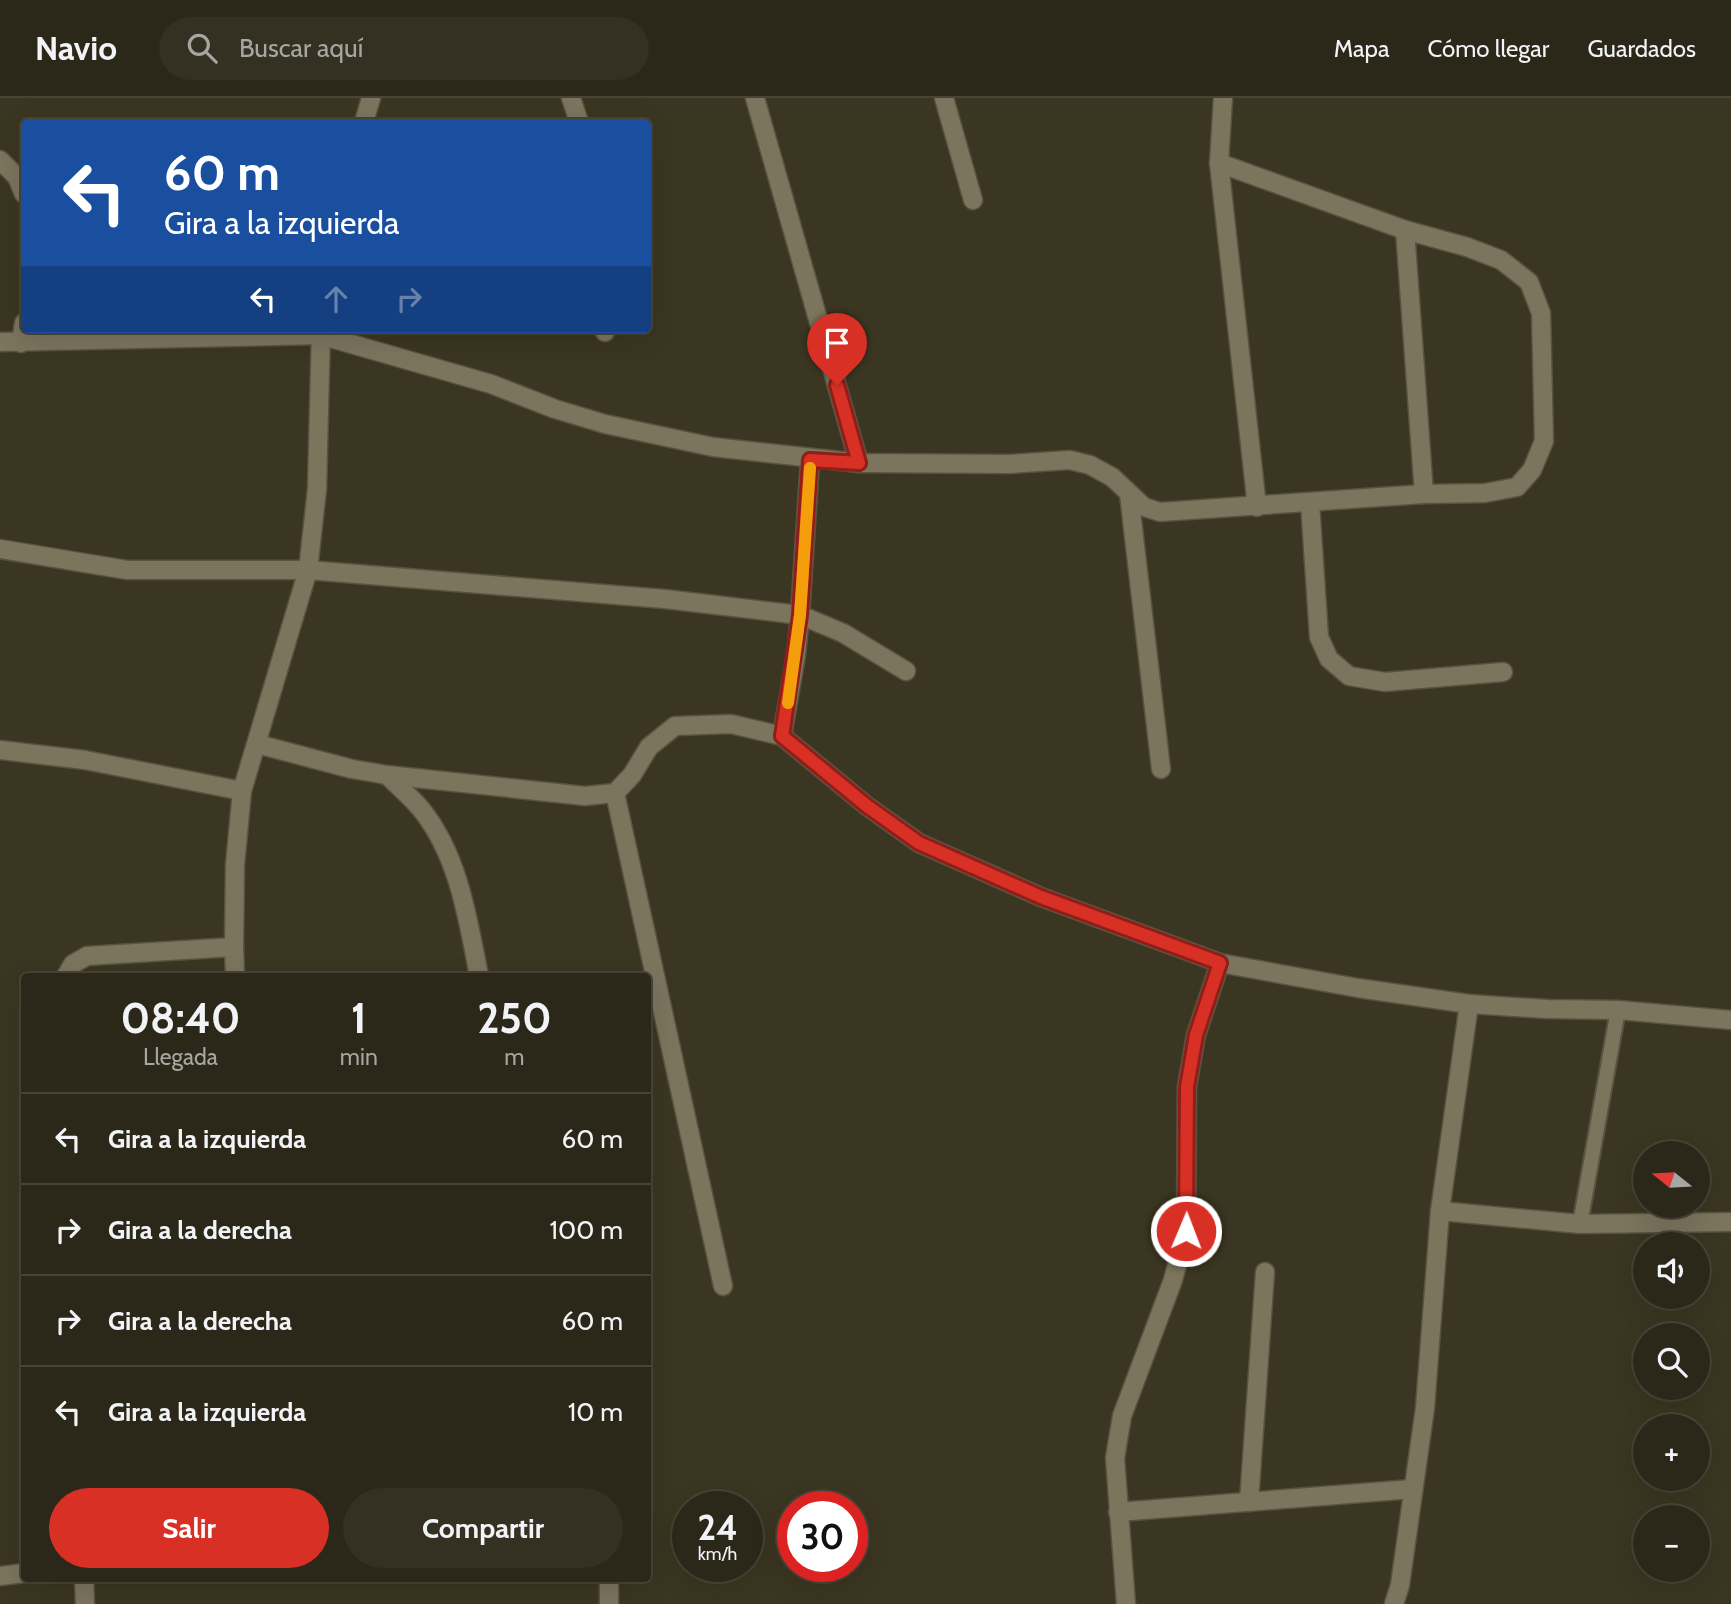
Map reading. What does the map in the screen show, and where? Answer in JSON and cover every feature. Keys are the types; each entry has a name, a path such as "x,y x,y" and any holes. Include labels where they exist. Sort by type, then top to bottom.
{"street":[{"path":"571,98 578,119"},
{"path":"755,98 859,463"},
{"path":"944,98 973,200"},
{"path":"1223,98 1219,163 1256,507"},
{"path":"0,160 17,177 21,187"},
{"path":"324,333 491,384 555,409 605,424 713,447 810,460 859,463 1009,464 1070,460 1090,465 1112,477 1144,507 1160,512 1485,493 1517,487 1532,470 1544,441 1541,313 1529,282 1501,260 1467,247 1405,230 1219,163"},
{"path":"1405,230 1424,495"},
{"path":"22,343 23,333"},
{"path":"0,342 294,333"},
{"path":"235,973 235,865 242,791 308,570 317,489 321,333"},
{"path":"782,736 800,615 810,460"},
{"path":"1129,494 1161,769"},
{"path":"1310,503 1320,637 1329,659 1349,676 1385,682 1503,672"},
{"path":"0,549 127,570 308,570 665,599 800,615 843,633 906,671"},
{"path":"257,744 352,769 387,775 585,796 615,793 632,775 649,747 675,726 731,724 782,736 867,806 919,843 1041,897 1220,963 1358,988 1469,1004 1618,1010 1731,1020"},
{"path":"0,750 85,760 242,791"},
{"path":"387,775 422,810 441,841 455,873 466,910 478,973"},
{"path":"615,793 723,1286"},
{"path":"67,973 73,964 87,956 234,947"},
{"path":"1126,1604 1115,1458 1122,1416 1173,1280 1186,1231 1187,1087 1196,1035 1220,963"},
{"path":"1394,1604 1400,1585 1425,1408 1440,1210 1469,1004"},
{"path":"1440,1210 1580,1224 1731,1222"},
{"path":"1249,1502 1265,1272"},
{"path":"1118,1513 1413,1489"},
{"path":"0,1576 21,1573"},
{"path":"84,1582 85,1604"},
{"path":"609,1604 610,1582"}],"lane":[{"path":"1580,1224 1618,1010"}],"slow traffic":[{"path":"788,703 803,587 810,468"}],"route":[{"path":"837,385 859,463 810,460 803,587 796,655 782,736 867,806 919,843 1041,897 1220,963 1196,1035 1187,1087 1186,1231"}]}
